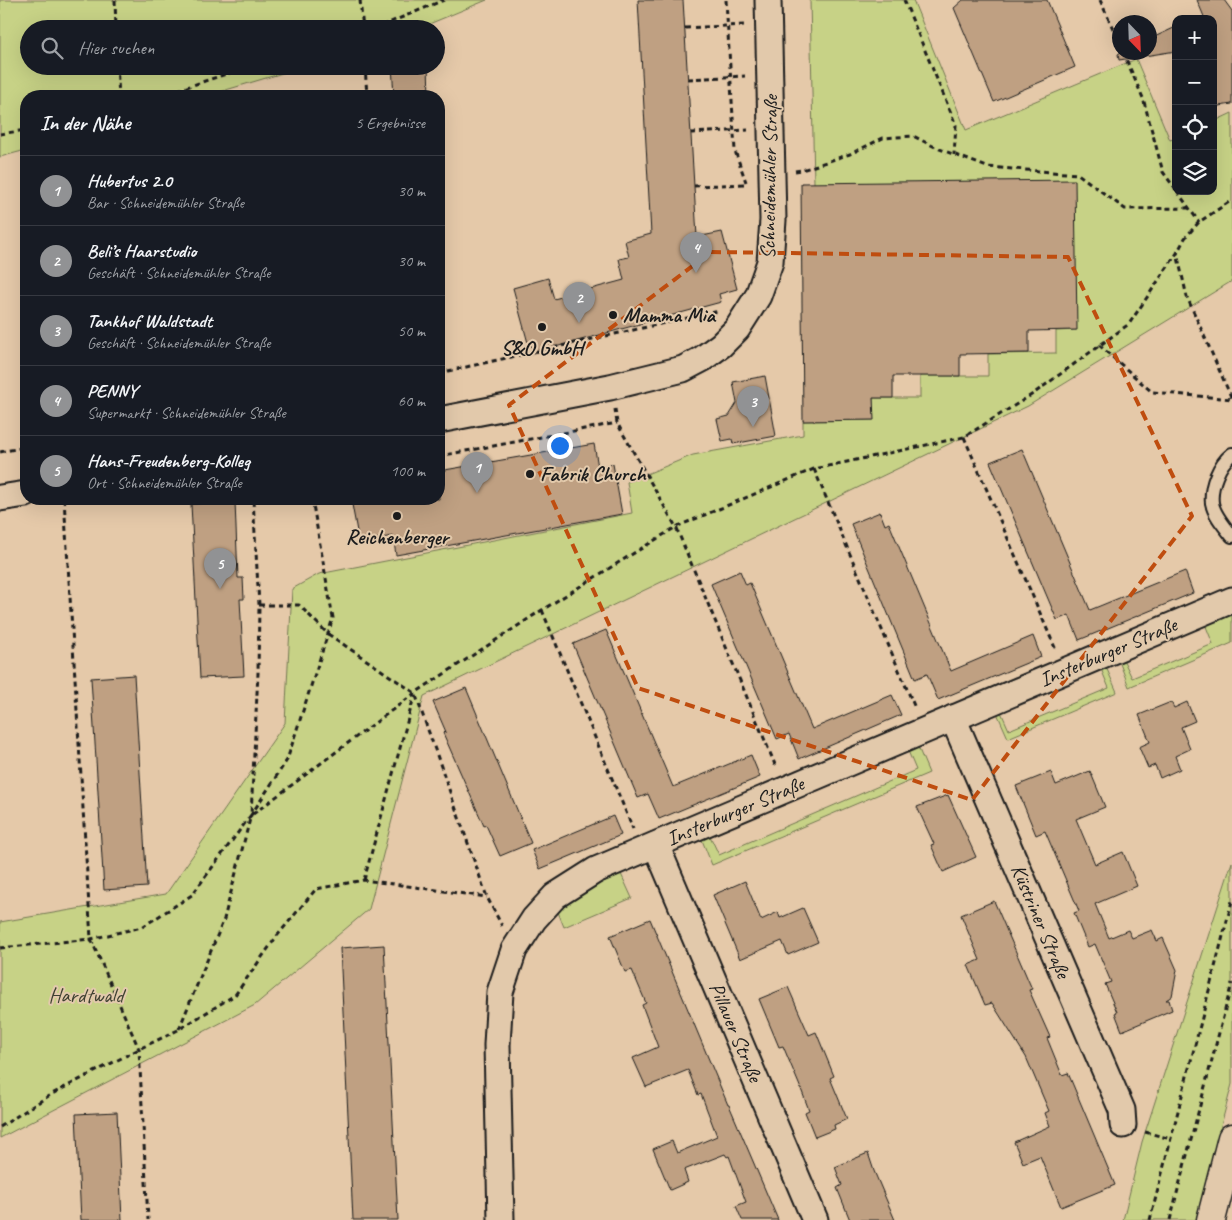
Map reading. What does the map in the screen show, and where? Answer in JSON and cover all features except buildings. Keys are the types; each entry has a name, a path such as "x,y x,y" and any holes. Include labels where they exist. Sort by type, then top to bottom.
{"main road":[{"path":"1211,1220 1232,1138"}],"street":[{"name":"Schneidemühler Straße","path":"445,419 610,387 682,369 721,346 736,330 758,296 770,262 772,173 769,12"},
{"path":"0,498 20,495"},
{"name":"Insterburger Straße","path":"501,1220 498,1036 500,992 514,950 534,919 555,896 596,870 1232,600"},
{"name":"Küstriner Straße","path":"954,718 1122,1110 1123,1125"},
{"name":"Pillauer Straße","path":"649,848 815,1220"}],"lane":[{"path":"1232,454 1224,461 1217,474 1212,494 1212,504 1219,519 1232,536"}],"path":[{"path":"115,0 116,20"},
{"path":"360,0 362,20"},
{"path":"396,20 444,0"},
{"path":"726,0 735,151 747,184 747,193"},
{"path":"904,0 956,124 954,155"},
{"path":"1100,0 1112,26"},
{"path":"685,28 728,26 769,12"},
{"path":"1126,60 1143,98 1163,172 1172,185"},
{"path":"688,79 770,74"},
{"path":"117,75 118,90"},
{"path":"178,90 223,75"},
{"path":"366,75 367,90"},
{"path":"691,133 771,128"},
{"path":"0,134 20,131"},
{"path":"772,173 802,170 850,154 883,138 913,136 954,155 987,167 1078,174 1125,209 1189,208"},
{"path":"694,186 747,184"},
{"path":"1179,195 1199,222"},
{"path":"251,816 415,693 542,610 676,527 814,469 964,437 1033,394 1129,324 1185,238 1199,222 1232,200"},
{"path":"1099,345 1152,392 1232,399 1187,297 1177,253"},
{"path":"445,372 724,310"},
{"path":"610,387 617,423 676,527 785,790"},
{"path":"445,455 617,423"},
{"path":"964,437 1064,671"},
{"path":"0,452 20,448"},
{"path":"814,469 924,730"},
{"path":"64,505 91,939 139,1049 148,1220"},
{"path":"178,1030 224,919 251,816 258,673 259,606 253,505"},
{"path":"0,948 91,939 142,927 192,895 251,816 287,760 333,618 313,505"},
{"path":"259,606 299,606 328,634 415,693 487,897 514,950"},
{"path":"542,610 649,848"},
{"path":"364,880 415,693"},
{"path":"0,1127 50,1095 178,1030 235,995 277,936 316,889 364,880 487,897"},
{"path":"1150,1220 1232,901"},
{"path":"1170,1220 1232,983"}],"highlighted area":[{"path":"711,252 1068,257 1192,516 972,800 638,688 509,405"}],"green space":[{"path":"0,0 487,0 439,20 20,20 20,75 276,75 226,90 20,90 20,152 0,157"},
{"name":"Hardtwald","path":"810,0 913,0 966,130 1136,60 1170,140 1172,139 1172,195 1217,195 1217,120 1232,113 1232,281 1028,406 424,696 369,909 255,1005 0,1138 0,922 166,894 285,723 292,589 319,574 632,513 627,482 693,455 803,435 803,421 873,420 873,398 920,398 920,376 988,376 988,354 1056,353 1056,331 1076,330 814,183"},
{"path":"1232,613 1232,643 1129,687 1119,661 1123,659 1132,678 1213,644 1205,624"},
{"path":"1106,667 1117,692 1008,738 997,713 1001,712 1009,730 1109,688 1101,669"},
{"path":"918,747 929,773 712,865 702,840 710,836 719,855 916,770 908,751"},
{"path":"1232,862 1232,1084 1196,1220 1123,1220 1142,1142"},
{"path":"621,874 632,898 564,927 558,912 588,890"}],"place":[{"name":"PENNY","path":"696,273"},
{"name":"Mamma Mia","path":"613,315"},
{"name":"Beli’s Haarstudio","path":"579,323"},
{"name":"S&O GmbH","path":"542,327"},
{"name":"Tankhof Waldstadt","path":"753,427"},
{"name":"Fabrik Church","path":"530,474"},
{"name":"Hubertus 2.0","path":"477,493"},
{"name":"Reichenberger","path":"397,516"},
{"name":"Hans-Freudenberg-Kolleg","path":"220,589"}]}
